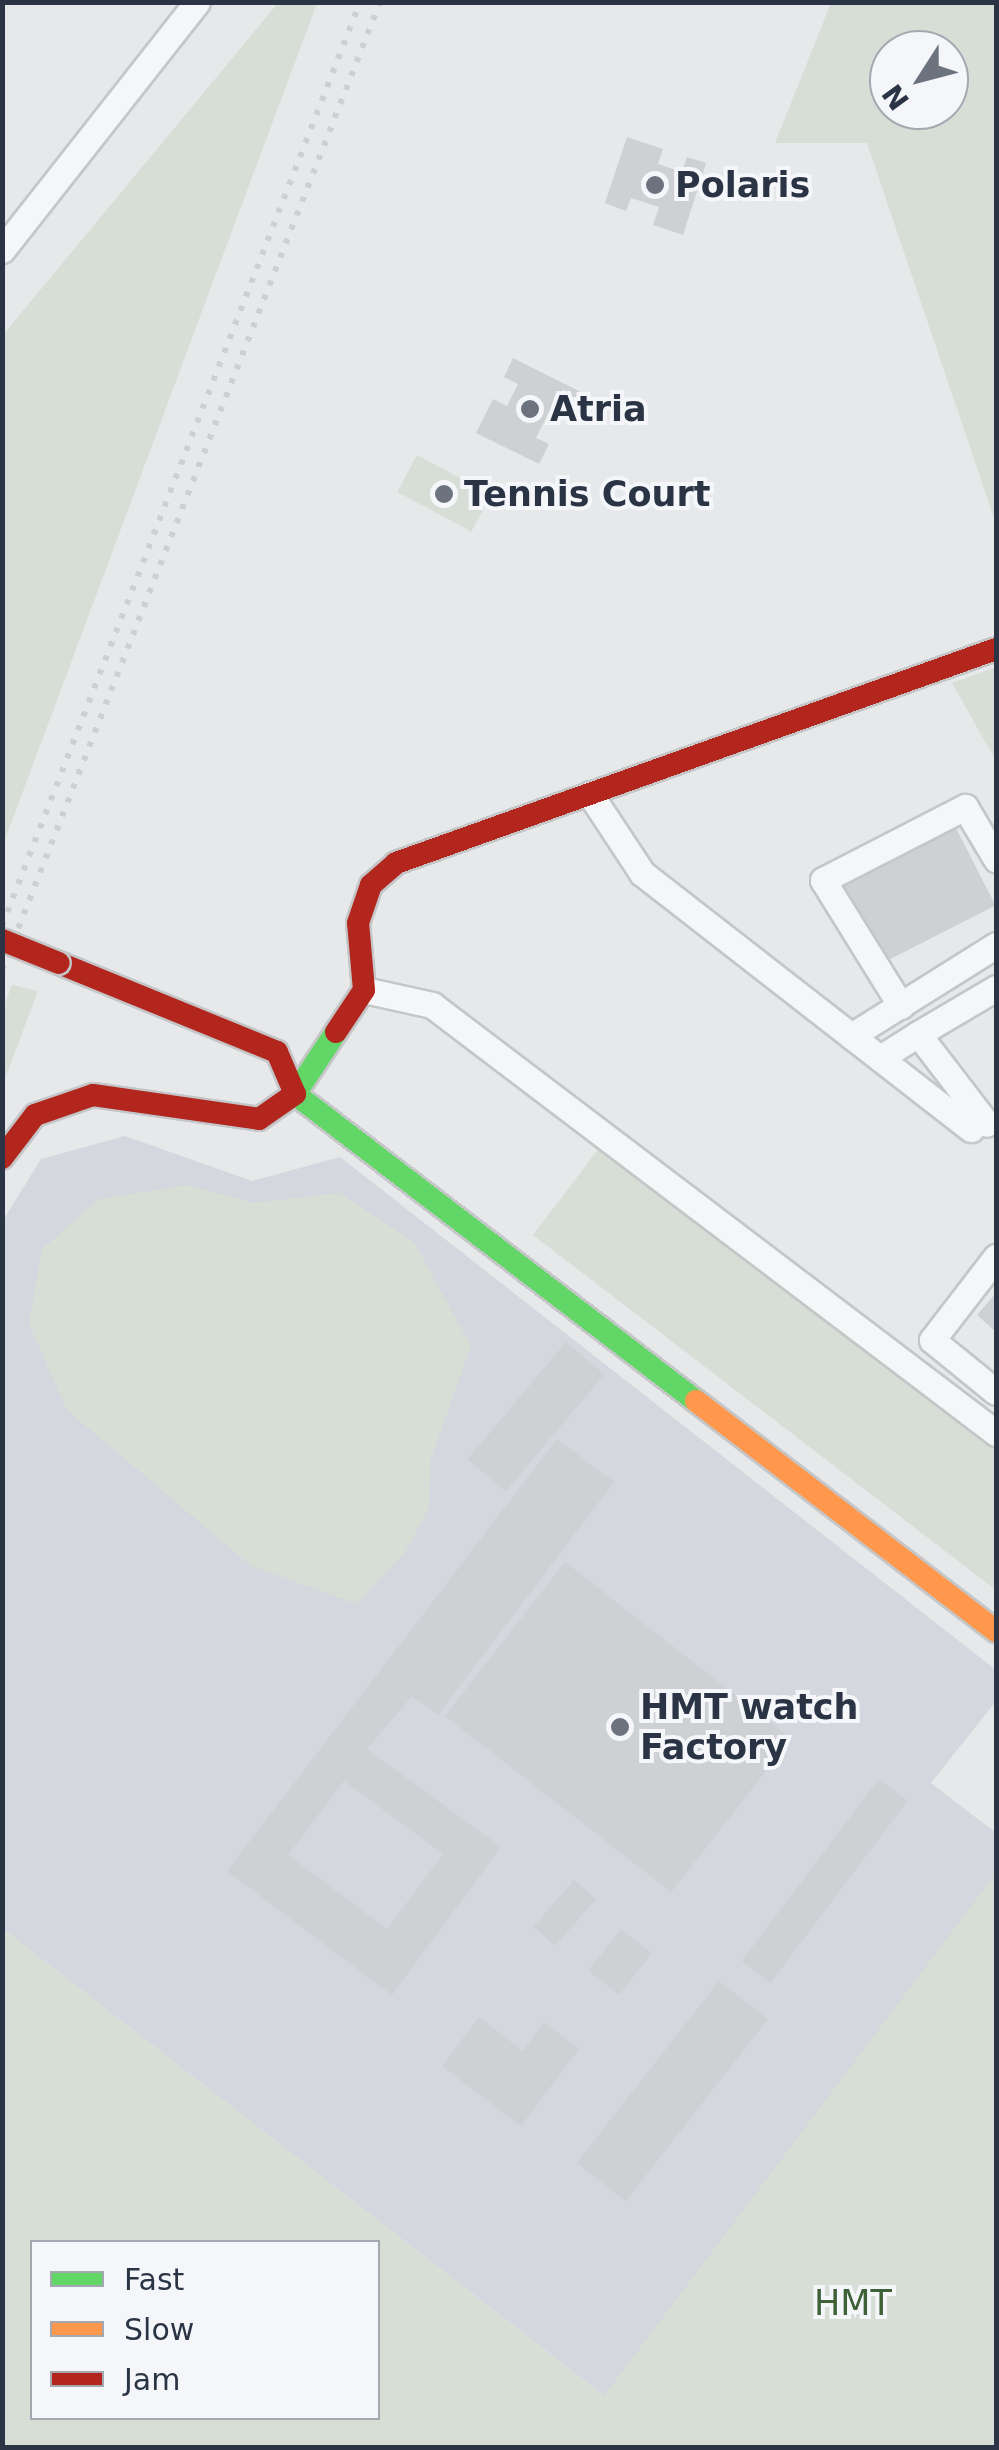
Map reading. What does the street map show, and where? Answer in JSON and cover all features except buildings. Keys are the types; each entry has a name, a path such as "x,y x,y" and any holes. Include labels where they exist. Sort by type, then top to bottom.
{"street":[{"path":"2,250 197,2"},
{"path":"2,1158 35,1115 93,1095 259,1120 295,1094 364,990 358,923 371,884 396,863 996,648"},
{"path":"590,794 642,873 880,1058 979,1126 918,1034"},
{"path":"900,1006 823,880 965,807 996,859"},
{"path":"2,940 276,1052 295,1094 366,1143 380,1163 996,1631"},
{"path":"851,1036 996,945"},
{"path":"880,1058 996,988"},
{"path":"364,990 432,1006 996,1433"},
{"path":"366,1143 388,1146 467,1202 996,1604"},
{"path":"996,1257 932,1340 996,1392"}],"shaded area":[{"name":"HMT watch Factory","path":"125,1136 252,1181 340,1157 996,1670 996,1701 931,1783 996,1833 996,2447 670,2447 3,1929 2,1222 41,1159"}],"green space":[{"path":"278,3 317,3 3,845 3,335"},
{"path":"831,3 996,3 996,524 867,143 775,143"},
{"name":"Tennis Court","path":"417,455 491,494 471,532 397,492"},
{"path":"996,667 996,761 952,683"},
{"path":"12,985 38,991 3,1084 3,1008"},
{"path":"603,1143 996,1444 996,1590 533,1235"},
{"path":"189,1185 252,1203 339,1193 414,1242 471,1346 430,1461 429,1508 404,1554 356,1604 250,1565 67,1410 29,1324 42,1249 99,1199"},
{"name":"HMT","path":"996,1873 996,2447 3,2447 3,1929 604,2396"}],"railway":[{"path":"2,926 360,2"},
{"path":"2,970 380,2"}],"traffic: fast":[{"path":"336,1032 295,1094 696,1401"}],"traffic: slow":[{"path":"696,1401 996,1631"}],"traffic: jam":[{"path":"336,1032 364,990 358,923 371,885 396,863 996,649"},
{"path":"2,940 59,963"},
{"path":"2,1158 35,1115 93,1095 259,1119 295,1094 277,1052 59,963"}],"place":[{"name":"Polaris","path":"655,185"},
{"name":"Atria","path":"530,409"},
{"name":"Tennis Court","path":"444,494"},
{"name":"HMT watch Factory","path":"620,1727"}]}
